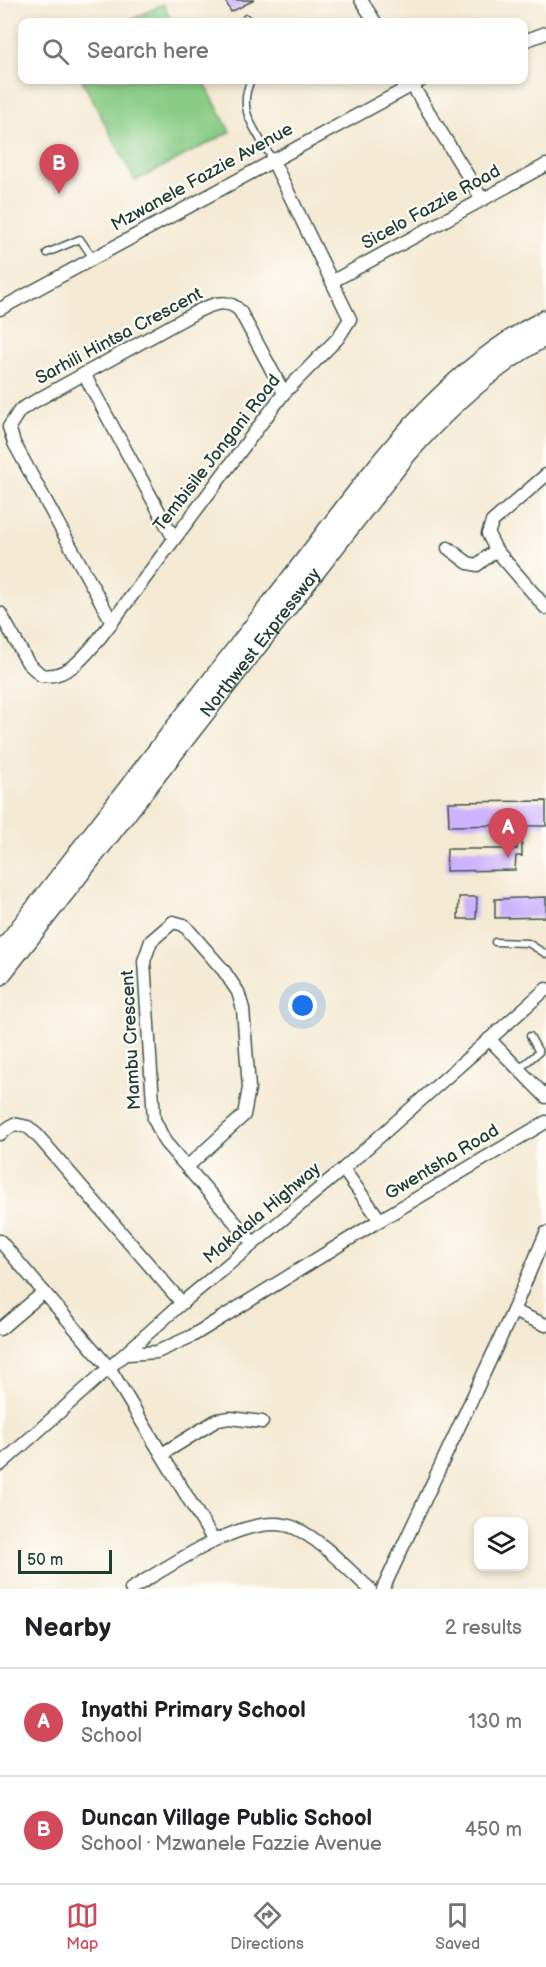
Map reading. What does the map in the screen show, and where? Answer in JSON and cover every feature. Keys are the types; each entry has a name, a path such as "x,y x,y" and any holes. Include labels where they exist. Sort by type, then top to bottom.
{"main road":[{"name":"Northwest Expressway","path":"0,953 382,462 459,378 497,347 546,319"},
{"name":"Northwest Expressway","path":"0,976 408,453 439,418 476,383 512,355 546,336"}],"street":[{"path":"361,0 372,18"},
{"path":"528,40 546,33"},
{"name":"Mzwanele Fazzie Avenue","path":"0,309 409,84"},
{"path":"416,84 482,199"},
{"name":"Tembisile Jongani Road","path":"0,613 28,663 41,675 59,674 84,656 284,393 338,338 350,319 272,159"},
{"name":"Sicelo Fazzie Road","path":"333,281 546,165"},
{"name":"Sarhili Hintsa Crescent","path":"112,622 10,432 10,422 20,410 196,312 225,303 235,306 245,318 284,393"},
{"path":"84,374 173,537"},
{"path":"546,475 492,522 489,534 496,550 546,608"},
{"path":"448,548 468,563 477,566 496,550"},
{"name":"Mambu Crescent","path":"188,1166 244,1115 249,1088 243,1009 238,993 224,971 184,925 173,922 151,941 144,961 154,1119 165,1142 253,1243"},
{"name":"Makatala Highway","path":"0,1465 182,1304 343,1169 546,989"},
{"path":"489,1039 546,1097"},
{"name":"Gwentsha Road","path":"343,1169 380,1220 546,1122"},
{"path":"0,1134 14,1124 28,1127 182,1304"},
{"path":"128,1354 157,1352 192,1336 380,1220"},
{"path":"383,1589 513,1311 546,1233"},
{"path":"0,1241 110,1369 214,1541"},
{"path":"0,1329 44,1292"},
{"path":"513,1311 546,1325"},
{"path":"162,1454 217,1420 230,1418 262,1422"},
{"path":"131,1589 214,1541 243,1530 279,1524 294,1527 307,1536 370,1589"}],"lane":[{"path":"249,84 244,94 244,108 272,159"},
{"path":"47,253 80,239 93,258"},
{"path":"495,942 528,943 536,945 546,954"},
{"path":"519,1069 539,1052 530,1036"}],"green space":[{"path":"163,4 171,18 135,18"},
{"path":"84,84 205,84 230,132 135,181"}],"building":[{"path":"225,0 254,0 231,12"},
{"path":"546,801 546,826 522,826 522,856 516,856 515,870 446,871 447,849 517,849 517,825 449,826 448,802"},
{"path":"459,897 477,897 476,919 458,919"},
{"path":"546,897 546,917 495,918 495,899"}],"place":[{"name":"Duncan Village Public School","path":"59,194"},
{"name":"Inyathi Primary School","path":"508,858"}]}
